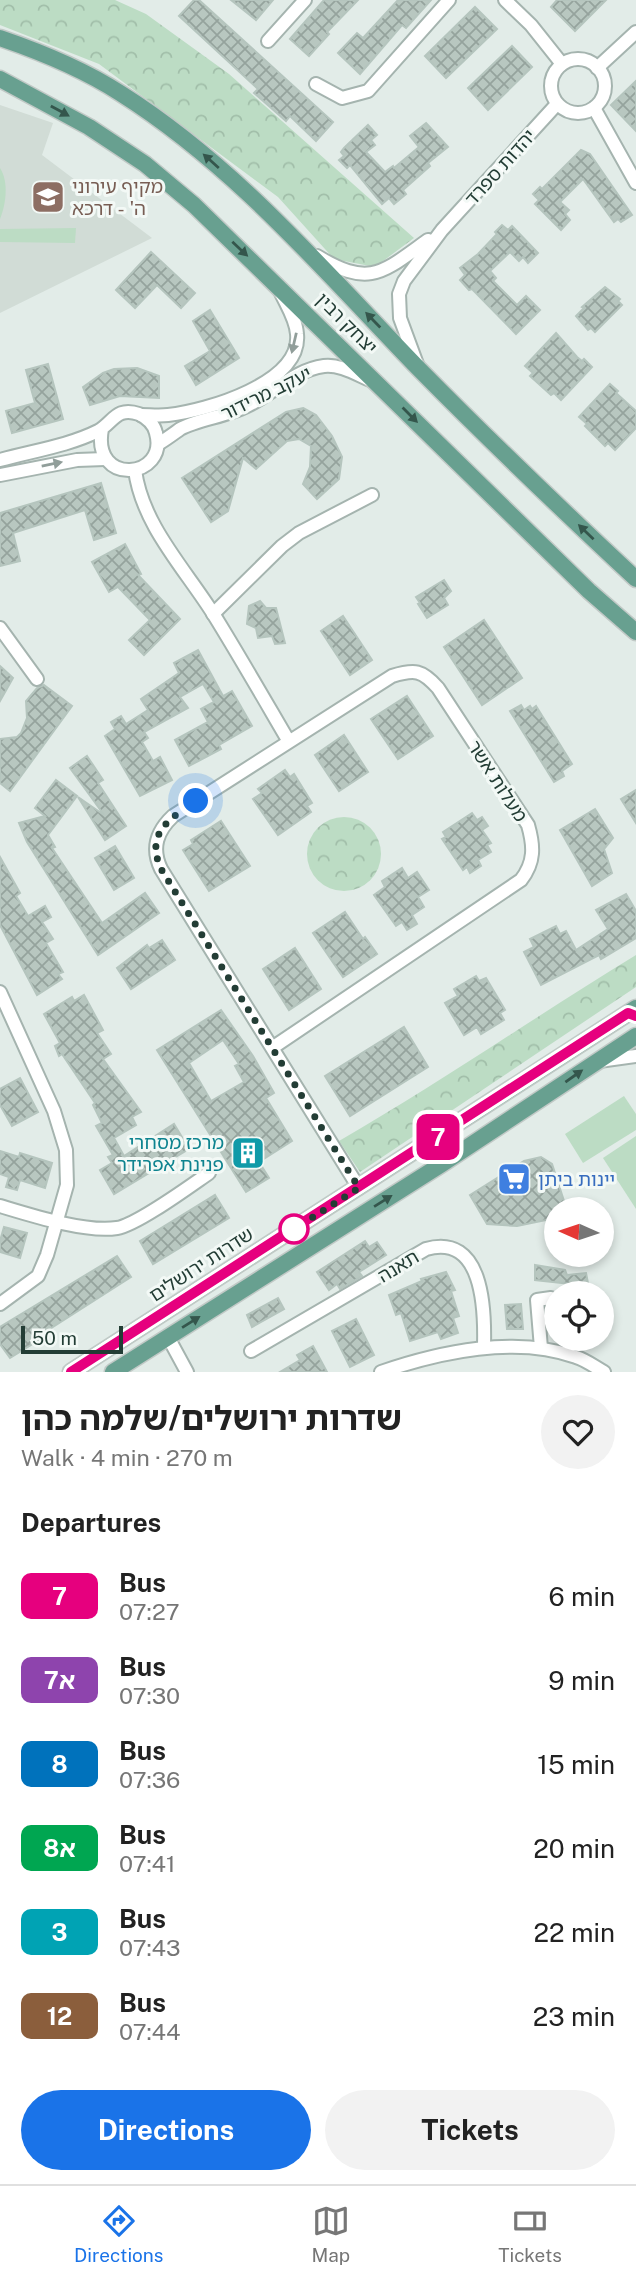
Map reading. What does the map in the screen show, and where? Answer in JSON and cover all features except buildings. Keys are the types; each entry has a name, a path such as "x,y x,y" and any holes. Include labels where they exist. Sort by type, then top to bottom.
{"main road":[{"name":"יצחק רבין","path":"0,38 53,59 119,92 197,149 303,247 419,368 636,579"},
{"name":"יצחק רבין","path":"0,79 89,127 145,164 194,205 589,591 636,632"},
{"name":"שדרות ירושלים","path":"71,1372 633,1012"},
{"path":"113,1372 442,1164 636,1036"}],"street":[{"path":"268,41 305,0"},
{"path":"316,84 342,98 369,91 449,0"},
{"path":"505,0 562,64"},
{"path":"597,68 636,32"},
{"path":"580,59 597,68 605,88 600,103 579,114 563,110 553,98 552,76 562,64 580,59"},
{"name":"יהדות ספרד","path":"442,230 557,104"},
{"path":"594,108 636,183"},
{"path":"303,247 349,273 362,275 385,270 442,230"},
{"path":"419,368 400,318 400,294 414,264 442,230"},
{"name":"יעקב מרידור","path":"141,415 174,414 222,402 265,382 286,366 296,348 298,336 295,322 274,281"},
{"name":"יעקב מרידור","path":"158,444 181,429 251,404 298,374 315,368 328,366 346,370 378,383"},
{"path":"123,412 141,415 154,427 158,444 153,458 142,468 124,471 106,459 99,441 102,429 107,421 123,412"},
{"path":"0,460 83,438 102,429"},
{"path":"0,475 77,460 106,459"},
{"path":"135,470 141,500 288,740"},
{"path":"213,614 282,546 299,533 372,495"},
{"path":"0,628 37,679"},
{"name":"מעלות אשר","path":"272,1048 521,880 529,869 533,842 528,825 438,688 427,676 410,670 392,676 173,816 162,826 156,840 155,856 161,869 272,1048 359,1188"},
{"path":"0,992 54,1111 66,1150 67,1185 58,1222 38,1276 0,1304"},
{"path":"596,1061 636,1056"},
{"path":"0,1206 58,1222 118,1228 143,1216 209,1173"},
{"name":"תאנה","path":"251,1351 426,1249 440,1245 461,1253 474,1271 481,1291 485,1319 484,1346"},
{"path":"541,1348 537,1300 544,1299"},
{"path":"168,1337 187,1372"},
{"path":"381,1372 484,1346 541,1348 576,1357 604,1372"}],"shaded area":[{"name":"מקיף עירוני ה' - דרכא","path":"0,105 53,123 42,155 152,238 0,313"}],"green space":[{"path":"0,0 115,0 146,14 229,74 414,238 375,267 334,259 278,197 99,64 0,25"},
{"path":"0,168 6,193 0,219"},
{"path":"76,228 75,243 0,242 0,229"},
{"path":"344,817 365,823 375,833 381,854 375,875 365,885 344,891 323,885 313,875 307,854 313,833 323,823"},
{"path":"636,955 636,987 360,1172 339,1141"},
{"path":"624,1096 636,1114 636,1130 583,1163 565,1134"},
{"path":"636,1136 636,1209 603,1158"}],"bus line":[{"name":"7","path":"71,1372 628,1013 636,1016"}],"place":[{"name":"מקיף עירוני ה' - דרכא","path":"48,197"},
{"name":"מרכז מסחרי פנינת אפרידר","path":"248,1153"},
{"name":"יינות ביתן","path":"514,1179"}],"route":[{"path":"196,801 162,826 156,840 155,856 359,1188 294,1229"}]}
